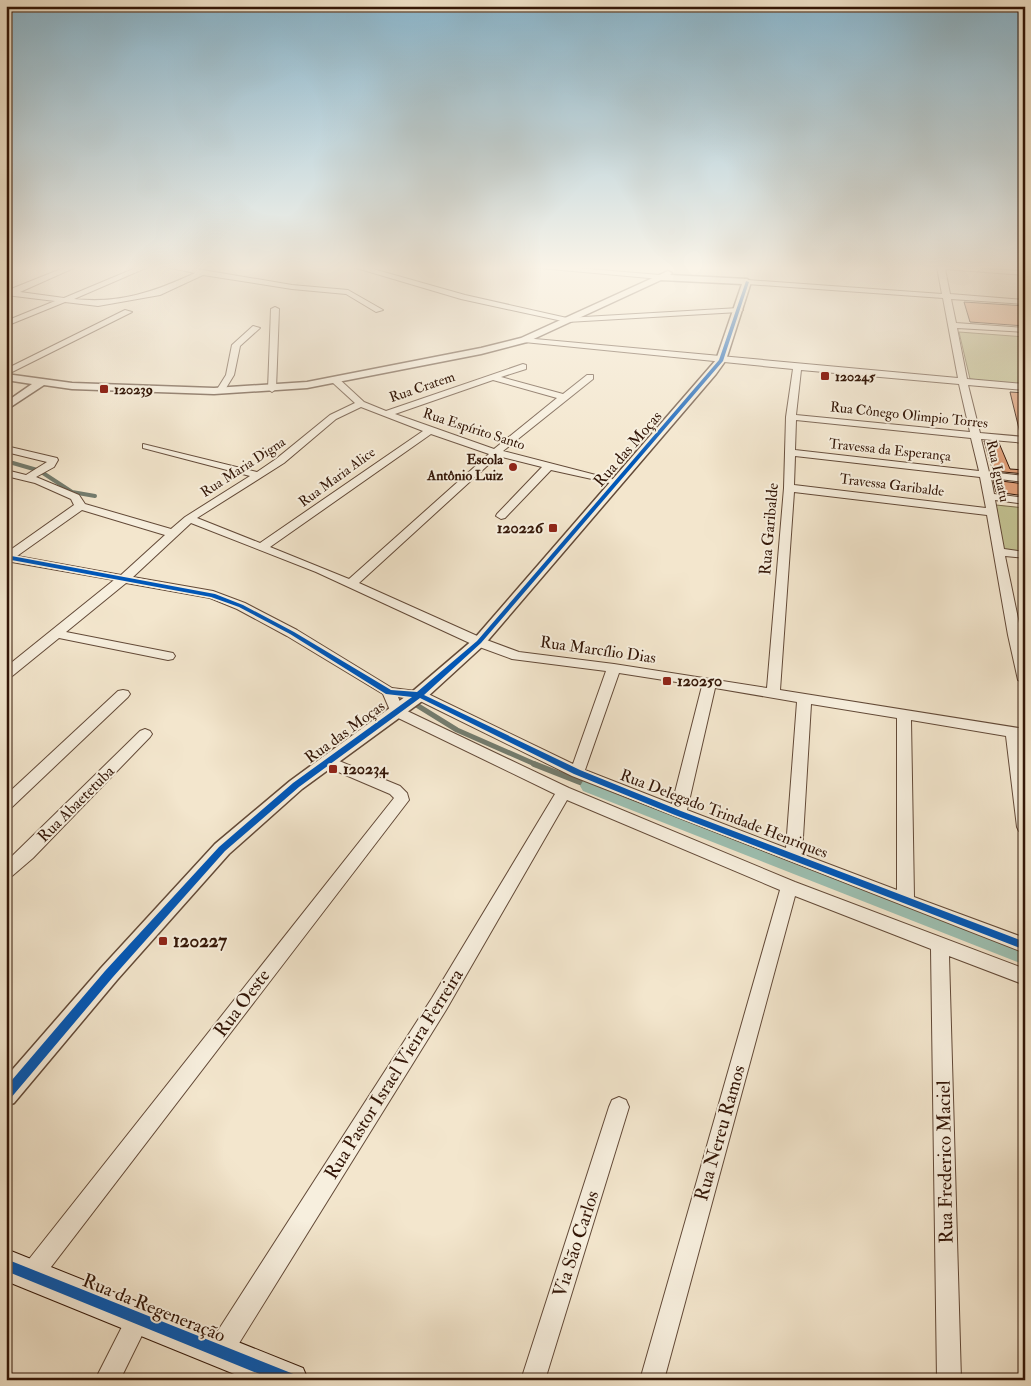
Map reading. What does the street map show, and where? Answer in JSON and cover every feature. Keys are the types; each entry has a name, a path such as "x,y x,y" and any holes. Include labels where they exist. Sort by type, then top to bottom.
{"main road":[{"name":"Rua da Regeneração","path":"18,1270 291,1380"}],"street":[{"path":"6,372 88,332"},
{"path":"220,391 230,375 236,345 252,332"},
{"path":"272,388 274,332"},
{"path":"6,377 40,383 97,388 220,391 272,388 335,380 481,351 524,340 546,332"},
{"name":"Rua das Moças","path":"6,1095 109,974 222,849 327,761 419,695 479,642 582,525 615,483 721,360 731,332"},
{"name":"Rua Iguatu","path":"953,332 962,381 985,475 991,512 1001,552 1014,635 1025,680"},
{"path":"524,340 721,360 1025,387"},
{"name":"Rua Cratem","path":"386,414 524,367"},
{"name":"Rua Garibalde","path":"773,694 797,367"},
{"path":"352,584 421,516 495,453 590,377"},
{"path":"494,378 564,397"},
{"name":"Rua Espírito Santo","path":"335,380 361,404 386,414 495,453 615,483"},
{"path":"6,407 40,383"},
{"name":"Rua Maria Digna","path":"6,674 54,633 123,579 189,519 280,461 333,417 361,404"},
{"name":"Rua Cônego Olimpio Torres","path":"792,417 1025,440"},
{"name":"Rua Maria Alice","path":"262,547 397,451 430,430"},
{"path":"146,446 258,475"},
{"path":"6,449 53,460 50,465 28,478"},
{"name":"Travessa da Esperança","path":"791,453 1025,479"},
{"path":"501,516 549,466"},
{"path":"6,473 28,478 78,499 80,506"},
{"name":"Travessa Garibalde","path":"789,488 991,512"},
{"path":"988,496 1025,501"},
{"path":"80,506 172,533"},
{"path":"7,558 80,506"},
{"name":"Rua Marcílio Dias","path":"189,519 352,584 479,642 518,656 614,668 709,685 804,698 1019,733"},
{"path":"1001,552 1025,555"},
{"path":"7,558 213,595 241,606 292,633 389,692 419,695"},
{"path":"54,633 168,656"},
{"path":"577,772 614,668"},
{"path":"678,813 709,685"},
{"path":"389,692 397,712 564,792 789,887 1025,977"},
{"path":"6,804 123,694"},
{"name":"Rua Delegado Trindade Henriques","path":"419,695 577,772 678,813 1025,946"},
{"path":"794,856 804,698"},
{"path":"904,715 906,899"},
{"path":"1019,733 1025,827"},
{"name":"Rua Abaetetuba","path":"6,872 27,854 145,734"},
{"name":"Rua Oeste","path":"18,1270 401,800 402,797 395,790 327,761"},
{"name":"Rua Pastor Israel Vieira Ferreira","path":"219,1352 439,1004 564,792"},
{"name":"Rua Nereu Ramos","path":"652,1380 789,887"},
{"name":"Rua Frederico Maciel","path":"940,944 950,1380"},
{"name":"Via São Carlos","path":"533,1380 619,1107"},
{"path":"107,1380 138,1319"}],"green space":[{"path":"959,332 1025,337 1025,385 970,379"},
{"path":"996,505 1025,508 1025,553 1004,551"}],"building":[{"path":"1010,392 1025,393 1025,432 1020,433"},
{"path":"984,441 999,443 1010,469 1025,470 1025,474 993,471"},
{"path":"993,480 1025,484 1025,496 996,492"}],"waterway":[{"path":"6,461 37,470"},
{"path":"43,473 72,492 95,496"},
{"path":"415,704 457,730 537,765"},
{"path":"534,764 590,786"},
{"path":"590,786 834,883 1025,956"}],"cycle path":[{"path":"6,1095 109,974 222,849 296,785 419,695 479,642 721,360 730,332"},
{"path":"6,557 213,595 241,606 292,633 389,692 419,695 577,772 678,813 1025,946"},
{"path":"6,1265 291,1380"}],"place":[{"name":"120245","path":"825,376"},
{"name":"120239","path":"104,389"},
{"name":"Escola Antônio Luiz","path":"513,467"},
{"name":"120226","path":"553,528"},
{"name":"120250","path":"667,681"},
{"name":"120234","path":"333,769"},
{"name":"120227","path":"163,941"}]}
